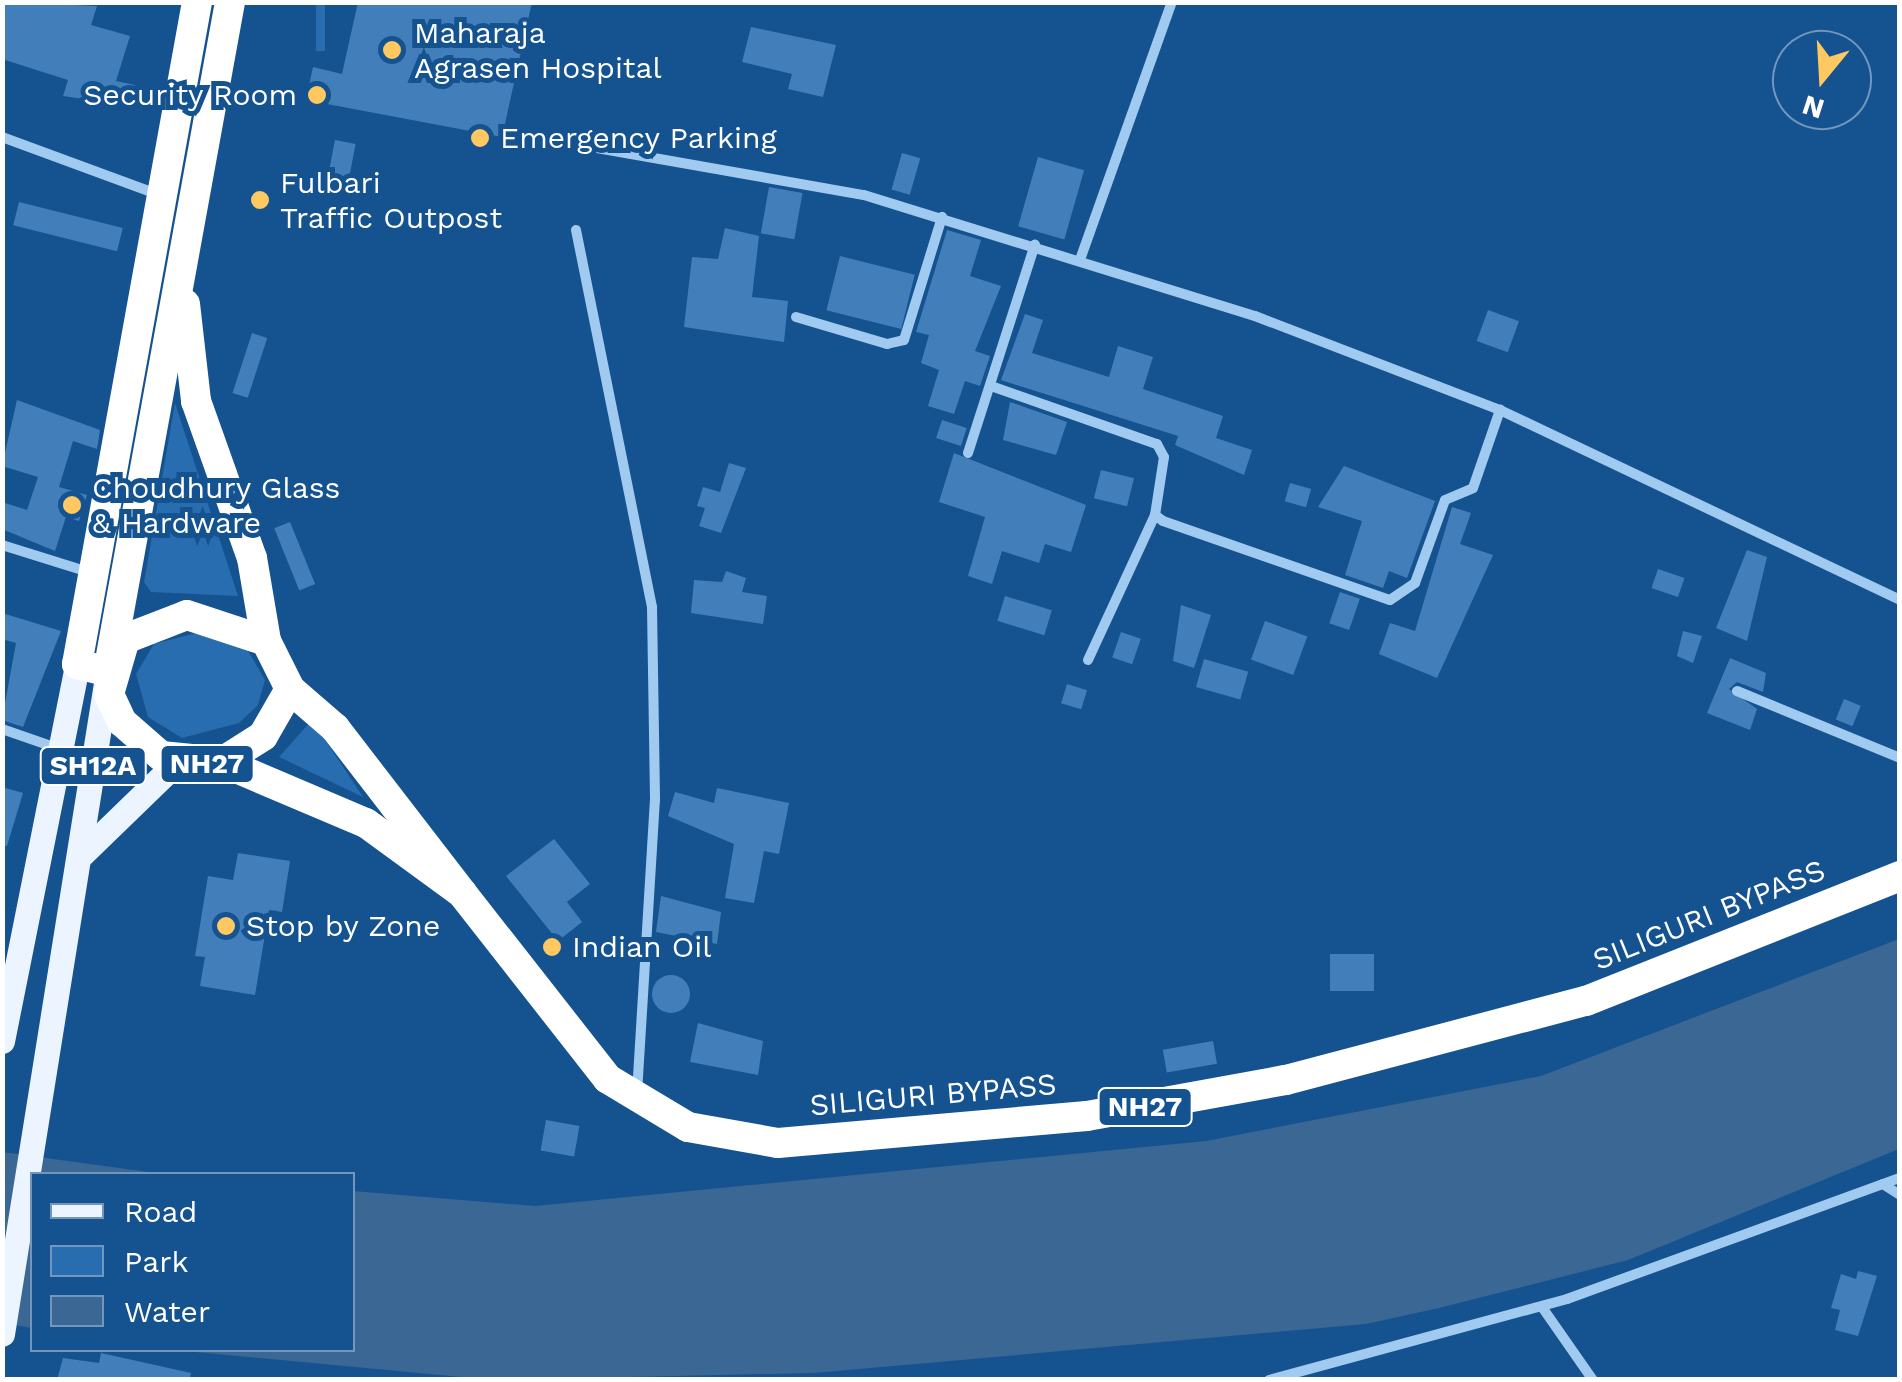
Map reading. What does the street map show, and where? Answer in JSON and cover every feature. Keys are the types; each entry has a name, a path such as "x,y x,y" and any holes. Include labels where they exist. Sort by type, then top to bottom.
{"highway":[{"path":"197,2 77,664 108,672 125,639 162,619 213,617 266,641"},
{"name":"NH27","path":"230,2 181,252 108,672 122,722 177,762 222,762 366,823 462,892"},
{"name":"NH27","path":"181,252 196,401 252,558 266,641 290,688 335,728 462,892"},
{"name":"NH27","path":"222,762 264,736 290,688"},
{"name":"SILIGURI BYPASS","path":"462,892 572,1042 637,1099 688,1128 778,1143 1176,1102 1512,1025 1900,876"}],"main road":[{"name":"SH12A","path":"2,1040 63,750 77,664"},
{"name":"SH12A","path":"2,1334 108,672"},
{"name":"SH12A","path":"77,860 133,795 177,762"}],"street":[{"path":"1081,258 1172,2"},
{"path":"2,137 162,196"},
{"path":"597,148 818,184 1081,258 1500,410 1900,600"},
{"path":"796,317 888,344 904,340 942,217"},
{"path":"576,230 653,627 655,799 637,1099"},
{"path":"968,453 1035,244"},
{"path":"991,386 1157,444 1164,457 1155,515 1088,660"},
{"path":"1155,515 1325,583 1396,599 1415,583 1445,500 1472,488 1500,410"},
{"path":"2,545 93,574"},
{"path":"1737,691 1900,758"},
{"path":"2,728 63,750"},
{"path":"1269,1380 1542,1307 1900,1178"},
{"path":"1883,1184 1900,1194"},
{"path":"1542,1307 1593,1380"}],"green space":[{"path":"316,3 325,3 325,51 316,51"},
{"path":"175,403 238,596 151,592 144,582"},
{"path":"196,633 244,644 265,680 258,705 239,723 182,738 148,717 136,674 154,644"},
{"path":"312,720 363,797 279,757"}],"water":[{"path":"1899,939 1899,1149 1628,1260 1439,1308 1366,1324 814,1373 493,1380 196,1352 355,1352 355,1191 535,1206 1206,1141 1541,1076"},
{"path":"2,1152 148,1172 30,1172 30,1328 3,1323"}],"building":[{"path":"2,2 97,6 91,25 130,36 116,81 149,88 144,108 63,96 68,80 2,59"},
{"path":"358,2 532,2 502,137 306,100 313,67 342,74"},
{"path":"751,27 836,45 823,97 788,89 792,74 742,62"},
{"path":"335,140 356,144 347,190 326,186"},
{"path":"902,153 920,158 910,195 892,190"},
{"path":"1038,157 1084,170 1064,239 1018,226"},
{"path":"769,187 802,193 794,239 761,233"},
{"path":"19,202 123,228 117,251 13,225"},
{"path":"725,228 759,236 752,297 788,301 784,342 684,327 692,257 718,259"},
{"path":"947,230 981,240 970,276 1001,286 975,351 990,356 980,386 965,381 954,414 928,406 939,370 921,363 929,335 916,332"},
{"path":"840,256 915,275 901,329 826,310"},
{"path":"1488,310 1519,321 1508,352 1477,341"},
{"path":"1025,314 1043,320 1032,353 1109,377 1118,346 1153,357 1143,389 1223,416 1216,438 1252,450 1244,475 1175,445 1178,436 1001,380"},
{"path":"252,333 267,338 248,398 233,393"},
{"path":"17,400 100,430 97,449 73,441 59,487 87,495 79,521 66,517 55,551 2,529 2,502 27,510 38,477 2,466"},
{"path":"1010,402 1067,422 1056,455 1003,440"},
{"path":"942,420 967,428 961,446 936,438"},
{"path":"954,453 1086,505 1071,552 1045,544 1039,563 1002,551 992,584 968,576 985,517 939,502"},
{"path":"729,463 746,468 721,533 699,526 705,508 697,506 703,487 720,492"},
{"path":"1344,466 1435,501 1407,578 1389,571 1383,588 1345,575 1362,521 1318,507"},
{"path":"1101,470 1134,478 1127,506 1094,498"},
{"path":"1290,483 1311,489 1306,507 1285,501"},
{"path":"1452,507 1471,513 1460,544 1493,555 1437,678 1379,654 1390,623 1415,631"},
{"path":"290,522 315,584 299,590 274,528"},
{"path":"1747,550 1767,557 1747,641 1716,628"},
{"path":"1658,569 1684,578 1678,597 1651,588"},
{"path":"726,571 746,578 742,592 767,596 763,624 691,613 694,580 722,582"},
{"path":"1340,592 1360,599 1349,630 1329,623"},
{"path":"1005,596 1052,610 1044,635 997,621"},
{"path":"1181,605 1211,615 1194,668 1173,661"},
{"path":"2,613 61,631 23,727 2,720 16,643 2,639"},
{"path":"1265,621 1307,636 1293,675 1251,660"},
{"path":"1683,631 1702,636 1693,663 1677,656"},
{"path":"1121,632 1141,639 1132,664 1112,658"},
{"path":"1730,658 1766,673 1763,692 1737,682 1729,689 1757,709 1750,730 1707,713"},
{"path":"1204,659 1248,672 1240,700 1196,687"},
{"path":"1067,684 1087,690 1081,709 1061,703"},
{"path":"1844,699 1861,706 1852,726 1836,719"},
{"path":"2,787 23,793 7,846 2,845"},
{"path":"717,788 789,803 779,854 764,851 754,903 725,898 734,844 668,816 675,792 714,803"},
{"path":"554,839 590,884 567,902 582,922 558,941 506,876"},
{"name":"Stop by Zone","path":"238,853 290,861 282,912 269,910 255,995 200,986 205,957 195,956 208,876 233,880"},
{"path":"661,896 721,912 717,944 656,932"},
{"path":"1330,954 1374,954 1374,991 1330,991"},
{"path":"671,975 685,980 690,994 685,1008 671,1013 657,1008 652,994 657,980"},
{"path":"698,1023 763,1041 758,1075 690,1062"},
{"path":"1213,1041 1217,1064 1167,1073 1163,1050"},
{"path":"546,1120 579,1126 574,1156 541,1151"},
{"path":"1858,1271 1877,1276 1858,1336 1835,1330 1840,1310 1831,1308 1841,1274 1856,1279"},
{"path":"101,1353 191,1373 190,1380 57,1380 63,1358 99,1363"}],"place":[{"name":"Maharaja Agrasen Hospital","path":"392,50"},
{"name":"Security Room","path":"317,95"},
{"name":"Emergency Parking","path":"480,138"},
{"name":"Fulbari Traffic Outpost","path":"260,200"},
{"name":"Choudhury Glass & Hardware","path":"72,505"},
{"name":"Stop by Zone","path":"226,926"},
{"name":"Indian Oil","path":"552,947"}]}
